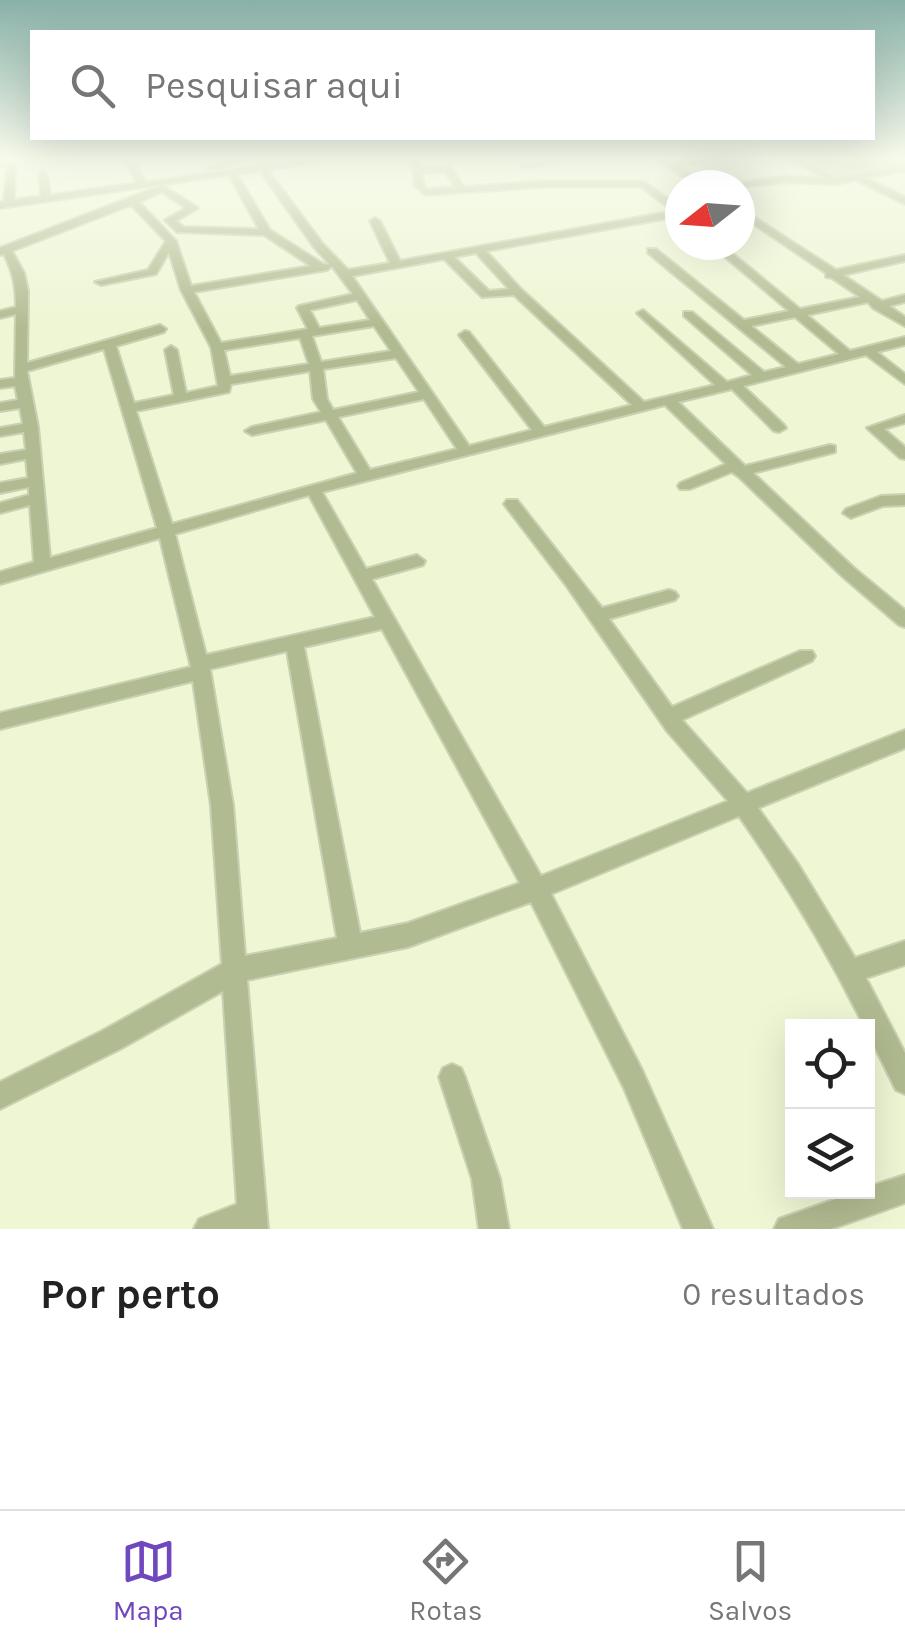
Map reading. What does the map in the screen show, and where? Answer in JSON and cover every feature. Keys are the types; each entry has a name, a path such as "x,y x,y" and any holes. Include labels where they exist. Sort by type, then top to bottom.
{"street":[{"path":"43,566 31,427 15,330 23,310 3,250 100,213"},
{"path":"129,408 224,388 225,381 217,347 187,290 170,241 144,213"},
{"path":"183,213 170,220 181,230 266,232"},
{"path":"255,213 266,232 321,268"},
{"path":"298,213 360,296 466,452"},
{"path":"187,290 321,268 397,266 665,217"},
{"path":"375,221 397,266"},
{"path":"755,222 905,322"},
{"path":"101,282 155,270 170,241"},
{"path":"652,250 797,369"},
{"path":"480,251 517,291 643,408"},
{"path":"448,258 486,296 517,291"},
{"path":"830,274 905,258"},
{"path":"734,260 849,356"},
{"path":"122,278 124,297"},
{"path":"360,296 303,308 311,333 317,389 366,476"},
{"path":"743,324 905,298"},
{"path":"0,315 23,310"},
{"path":"643,313 779,428"},
{"path":"688,314 763,378"},
{"path":"217,347 378,322"},
{"path":"0,384 19,367 160,329"},
{"path":"464,335 542,433"},
{"path":"0,578 167,534 313,489 905,341"},
{"path":"109,344 167,534 200,668 222,804 252,1221 208,1229"},
{"path":"171,350 181,398"},
{"path":"868,351 905,380"},
{"path":"225,381 398,354"},
{"path":"252,431 425,394"},
{"path":"0,407 25,402"},
{"path":"670,402 736,469 905,620"},
{"path":"905,419 874,428 905,455"},
{"path":"0,432 31,427"},
{"path":"685,486 736,469 830,448"},
{"path":"0,459 33,453"},
{"path":"0,488 36,480"},
{"path":"313,489 536,889 633,1079 698,1229"},
{"path":"0,508 38,498"},
{"path":"851,513 881,501 905,500"},
{"path":"512,504 552,550 669,717 743,804 851,971 905,1081"},
{"path":"360,576 418,561"},
{"path":"598,616 670,596"},
{"path":"0,721 385,621"},
{"path":"294,642 351,948"},
{"path":"669,717 806,656"},
{"path":"0,1096 112,1040 234,970 408,935 536,889 905,739"},
{"path":"851,971 905,953"},
{"path":"452,1077 486,1179 494,1229"},
{"path":"789,1229 905,1189"}]}
